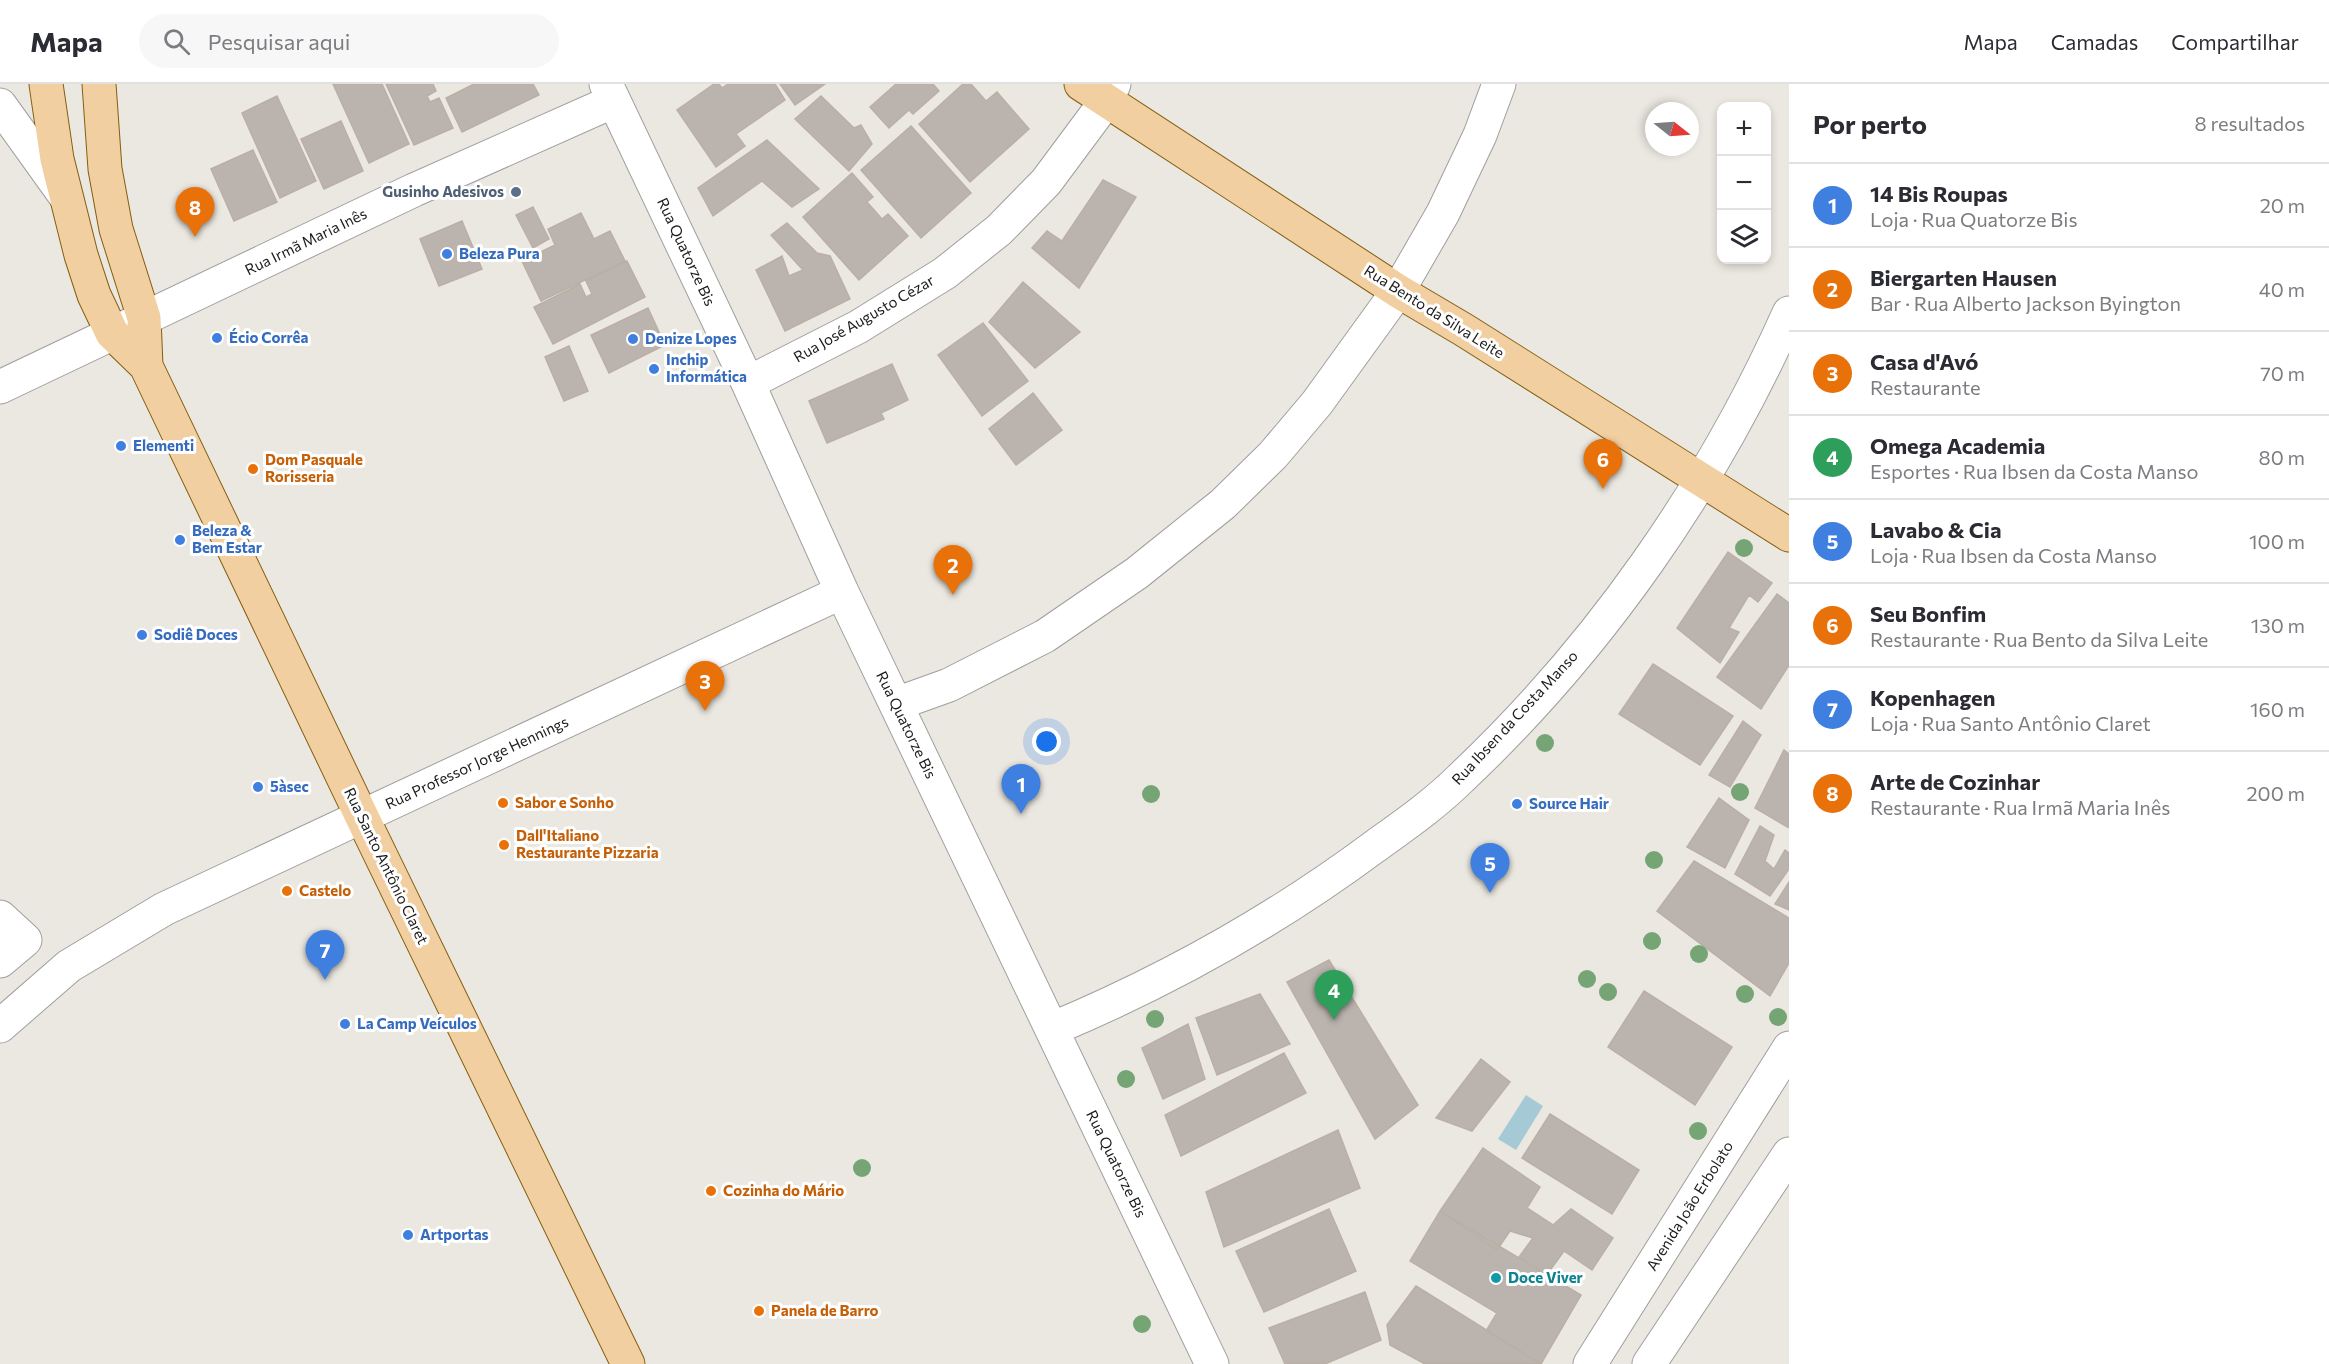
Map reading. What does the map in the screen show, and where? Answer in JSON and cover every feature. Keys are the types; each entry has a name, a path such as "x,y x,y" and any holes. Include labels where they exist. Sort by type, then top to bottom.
{"main road":[{"name":"Rua Santo Antônio Claret","path":"46,84 57,159 81,255 94,295 112,333 146,366 628,1364"},
{"name":"Rua Santo Antônio Claret","path":"99,84 105,169 116,229 144,318 146,366"},
{"name":"Rua Bento da Silva Leite","path":"1100,89 1398,291 1464,330 1789,535"}],"street":[{"path":"896,704 949,685 1045,636 1137,573 1223,504 1273,455 1317,403 1398,291 1443,213 1480,135 1499,84"},
{"name":"Rua José Augusto Cézar","path":"748,383 858,327 945,273 999,230 1046,182 1100,89"},
{"name":"Rua Irmã Maria Inês","path":"0,387 414,190 610,93"},
{"name":"Rua Quatorze Bis","path":"610,93 748,383 842,592 1212,1364"},
{"path":"0,105 66,197"},
{"name":"Rua Ibsen da Costa Manso","path":"1052,1029 1119,1001 1197,962 1266,920 1342,871 1460,780 1575,656 1636,576 1701,481 1729,435 1789,314"},
{"name":"Rua Professor Jorge Hennings","path":"0,1026 69,966 164,909 842,592"},
{"path":"0,917 25,940 0,961"},
{"name":"Avenida João Erbolato","path":"1590,1364 1789,1047"},
{"path":"1610,1333 1649,1364 1789,1154"}],"water":[{"path":"1526,1095 1543,1106 1516,1150 1498,1139"}],"building":[{"path":"333,84 382,84 409,144 369,163"},
{"path":"386,84 433,84 436,91 427,96 430,102 439,98 453,128 414,145"},
{"path":"474,84 533,84 539,95 462,132 446,98"},
{"path":"714,84 719,84 722,88 728,84 775,84 785,100 736,134 745,146 716,167 677,110"},
{"path":"780,84 825,84 795,105"},
{"path":"896,84 933,84 939,91 913,114 909,110 889,128 870,107"},
{"path":"963,84 971,84 986,101 997,92 1029,129 970,182 919,124"},
{"path":"277,96 316,181 280,198 242,113"},
{"path":"821,96 854,128 861,125 872,144 849,171 795,119"},
{"path":"341,121 363,171 324,189 301,139"},
{"path":"911,126 971,193 921,238 861,170"},
{"path":"767,140 819,189 792,207 762,181 713,216 698,188"},
{"path":"253,150 277,202 234,221 211,169"},
{"path":"852,173 873,197 867,202 882,219 888,214 908,236 859,280 803,217"},
{"path":"1103,180 1136,197 1079,288 1032,248 1047,231 1062,241"},
{"path":"533,207 549,239 533,248 516,215"},
{"path":"581,213 594,239 610,231 625,261 541,301 522,261 555,245 548,229"},
{"path":"462,221 482,269 439,286 420,239"},
{"path":"787,223 817,253 830,256 850,299 785,331 756,270 782,256 789,276 803,270 771,235"},
{"path":"627,261 645,297 553,344 534,307 580,284 586,297 592,294 586,281"},
{"path":"1023,282 1080,332 1035,368 989,322"},
{"path":"648,308 665,345 609,373 591,335"},
{"path":"983,323 1028,381 982,416 938,355"},
{"path":"569,346 588,391 564,401 545,357"},
{"path":"892,364 908,400 881,413 884,419 827,443 809,401"},
{"path":"1033,393 1062,430 1016,465 989,429"},
{"path":"1728,552 1772,583 1758,602 1749,595 1729,628 1739,632 1720,663 1677,628"},
{"path":"1777,594 1789,603 1789,665 1761,709 1717,677"},
{"path":"1653,664 1733,716 1700,765 1619,714"},
{"path":"1743,721 1761,735 1730,787 1709,775"},
{"path":"1784,750 1789,754 1789,828 1755,808"},
{"path":"1719,798 1749,820 1725,868 1687,847"},
{"path":"1760,826 1774,835 1765,861 1774,869 1785,850 1789,853 1789,869 1770,896 1735,874"},
{"path":"1694,861 1789,918 1789,963 1770,996 1657,911"},
{"path":"1789,882 1789,910 1775,904"},
{"path":"1329,960 1418,1105 1375,1139 1287,982"},
{"path":"1644,991 1732,1047 1695,1105 1608,1047"},
{"path":"1260,994 1290,1044 1217,1075 1196,1018"},
{"path":"1188,1024 1205,1079 1163,1099 1142,1048"},
{"path":"1284,1053 1306,1093 1181,1156 1165,1115"},
{"path":"1481,1059 1510,1082 1472,1131 1436,1118"},
{"path":"1550,1114 1639,1170 1612,1214 1522,1158"},
{"path":"1338,1130 1360,1188 1224,1247 1206,1192"},
{"path":"1483,1148 1540,1187 1527,1208 1553,1225 1571,1209 1613,1238 1592,1270 1564,1251 1546,1276 1519,1257 1533,1238 1510,1231 1497,1250 1440,1211"},
{"path":"1329,1209 1356,1271 1264,1312 1236,1251"},
{"name":"Doce Viver","path":"1440,1211 1581,1295 1541,1364 1486,1331 1497,1313 1410,1261"},
{"path":"1416,1286 1541,1364 1425,1364 1390,1345 1387,1325"},
{"path":"1365,1292 1381,1340 1325,1364 1285,1364 1269,1328"}],"place":[{"name":"Gusinho Adesivos","path":"516,192"},
{"name":"Arte de Cozinhar","path":"195,237"},
{"name":"Beleza Pura","path":"447,254"},
{"name":"Écio Corrêa","path":"217,338"},
{"name":"Denize Lopes","path":"633,339"},
{"name":"Inchip Informática","path":"654,369"},
{"name":"Elementi","path":"121,446"},
{"name":"Dom Pasquale Rorisseria","path":"253,469"},
{"name":"Seu Bonfim","path":"1603,489"},
{"name":"Beleza & Bem Estar","path":"180,540"},
{"name":"Biergarten Hausen","path":"953,595"},
{"name":"Sodiê Doces","path":"142,635"},
{"name":"Casa d'Avó","path":"705,711"},
{"name":"5àsec","path":"258,787"},
{"name":"Sabor e Sonho","path":"503,803"},
{"name":"Source Hair","path":"1517,804"},
{"name":"14 Bis Roupas","path":"1021,814"},
{"name":"Dall'Italiano Restaurante Pizzaria","path":"504,845"},
{"name":"Castelo","path":"287,891"},
{"name":"Lavabo & Cia","path":"1490,893"},
{"name":"Kopenhagen","path":"325,980"},
{"name":"Omega Academia","path":"1334,1020"},
{"name":"La Camp Veículos","path":"345,1024"},
{"name":"Cozinha do Mário","path":"711,1191"},
{"name":"Artportas","path":"408,1235"},
{"name":"Doce Viver","path":"1496,1278"},
{"name":"Panela de Barro","path":"759,1311"}]}
